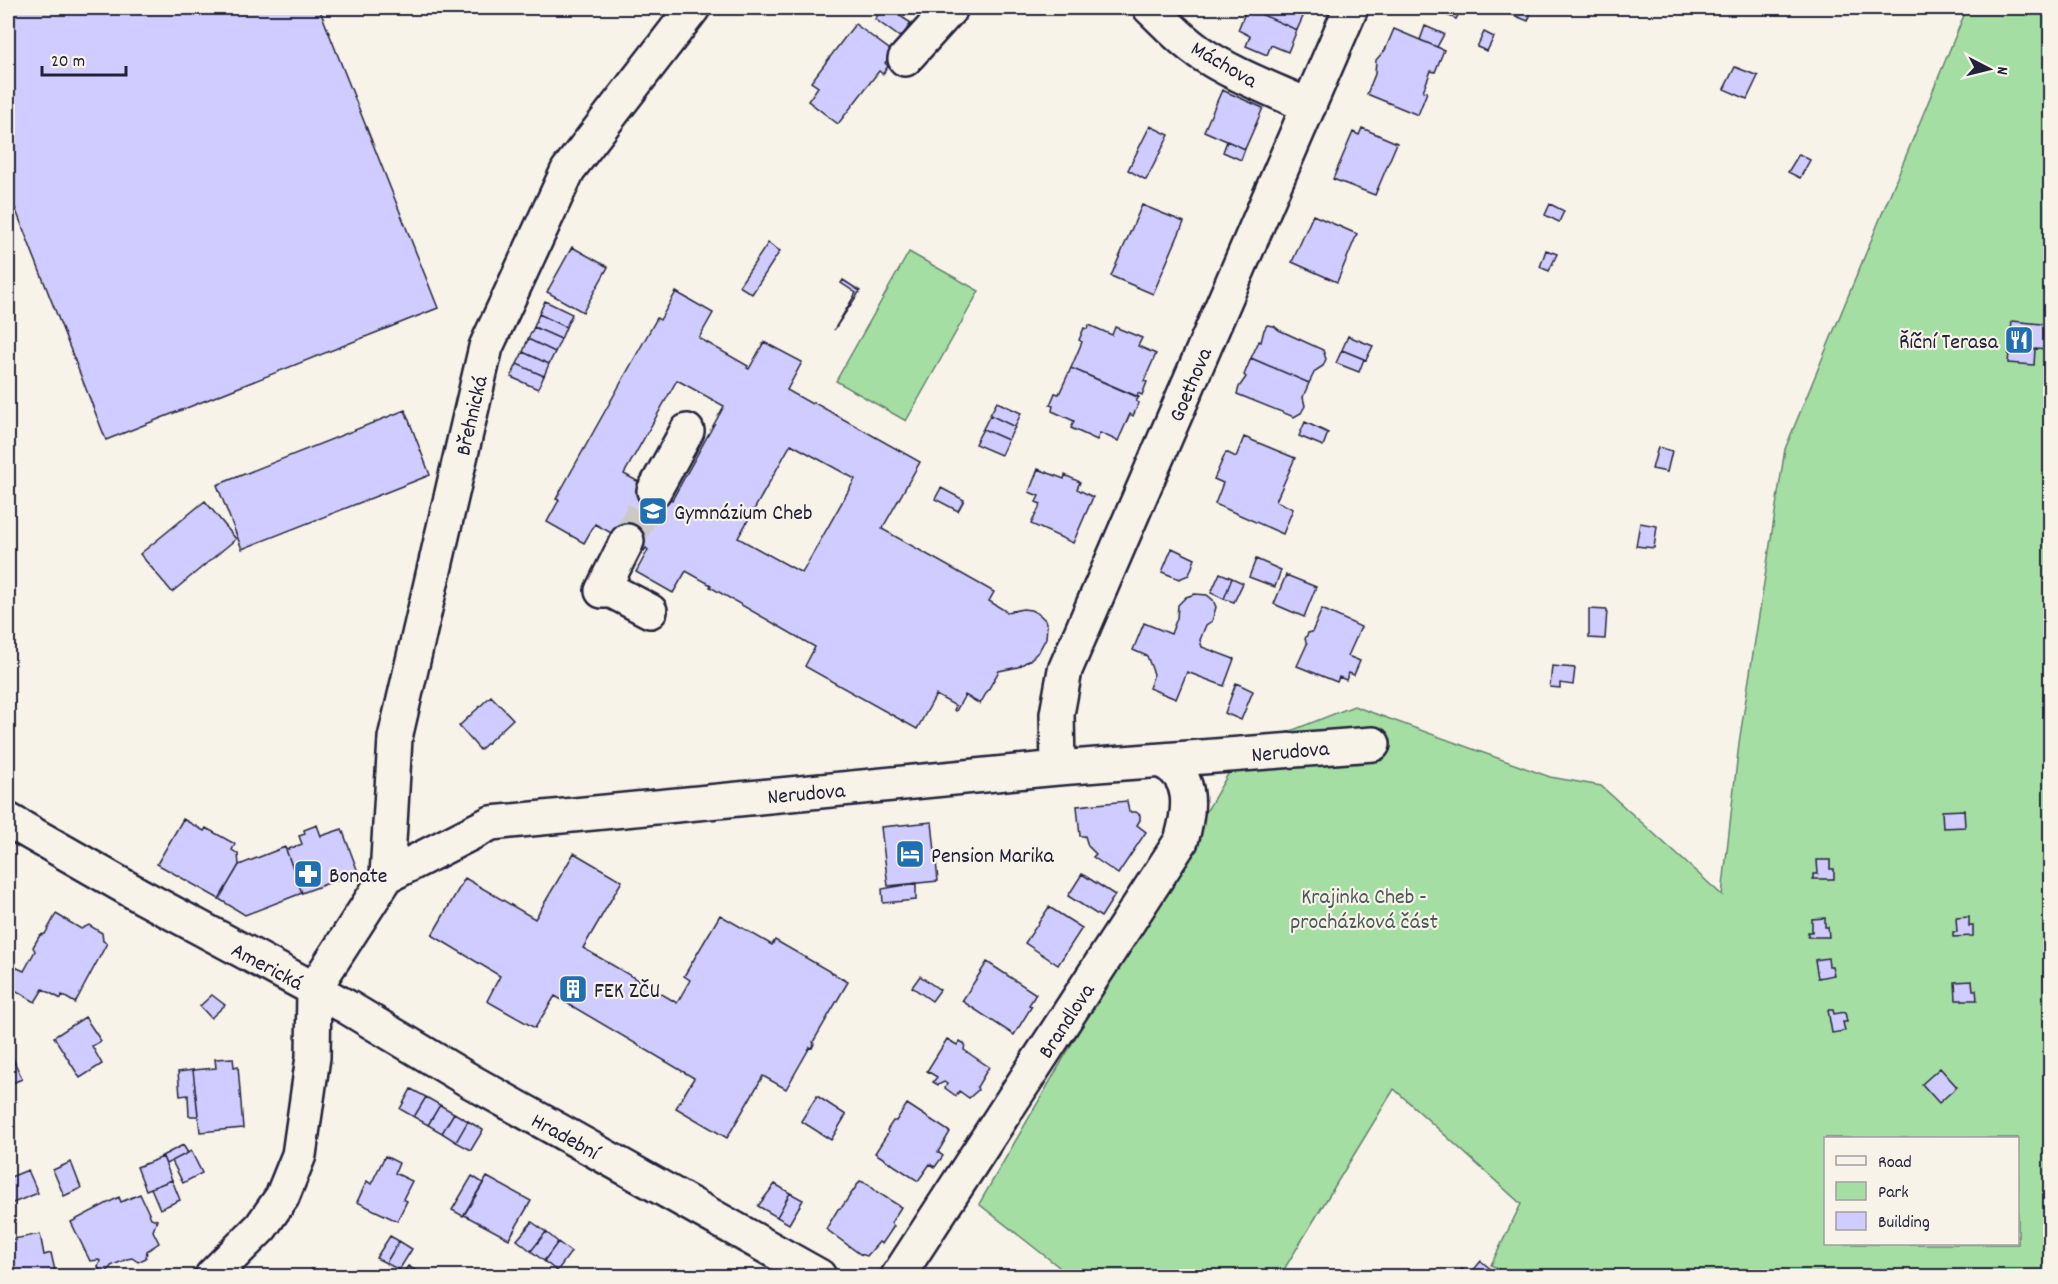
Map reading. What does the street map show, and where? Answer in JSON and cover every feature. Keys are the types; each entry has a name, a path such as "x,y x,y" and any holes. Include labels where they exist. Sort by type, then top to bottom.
{"street":[{"name":"Břehnická","path":"387,876 395,738 486,347 568,170 693,8"},
{"path":"905,59 951,8"},
{"name":"Máchova","path":"1150,8 1198,51 1227,69 1309,106"},
{"name":"Goethova","path":"1058,768 1057,714 1065,670 1351,8"},
{"path":"654,491 687,431"},
{"path":"627,541 602,591 612,591 650,610"},
{"name":"Nerudova","path":"387,876 491,823 1058,768 1372,744"},
{"name":"Brandlova","path":"898,1276 1181,841 1187,819 1184,781 1173,766 1161,761"},
{"name":"Americká","path":"8,820 141,896 314,989 314,1057 299,1155 277,1205 261,1227 212,1276"},
{"path":"314,989 387,876"},
{"name":"Hradební","path":"314,989 472,1082 819,1276"}],"green space":[{"name":"Krajinka Cheb - procházková část","path":"1967,8 2050,8 2050,621 2046,664 2050,693 2050,1276 1511,1276 1491,1265 1521,1204 1394,1089 1280,1276 1055,1276 1059,1267 979,1204 1242,750 1354,706 1550,777 1601,786 1722,895 1739,743 1785,449"},
{"path":"909,252 979,291 906,421 836,381"}],"water":[{"path":"2050,621 2050,693 2046,664"}],"building":[{"path":"8,8 319,8 438,308 106,440 8,190"},
{"path":"883,8 888,8 911,23 901,38 875,19"},
{"path":"1247,8 1297,30 1288,52 1271,45 1267,55 1246,46 1250,36 1238,30"},
{"path":"1247,8 1301,8 1306,10 1297,30"},
{"path":"1431,8 1462,8 1456,19"},
{"path":"1508,8 1533,8 1528,21 1506,12"},
{"path":"855,24 893,52 885,63 888,66 883,74 879,71 838,124 808,101 818,87 811,82"},
{"path":"1425,26 1444,34 1437,47 1420,40"},
{"path":"1394,29 1444,50 1435,72 1431,71 1423,91 1427,92 1418,115 1367,94 1375,74 1376,60 1385,50"},
{"path":"1484,32 1494,37 1487,51 1477,47"},
{"path":"1735,67 1758,76 1747,99 1724,89"},
{"path":"1222,90 1263,108 1245,149 1204,131"},
{"path":"1150,126 1169,135 1146,180 1128,170"},
{"path":"1362,128 1397,143 1375,195 1333,179 1353,132 1359,135"},
{"path":"1227,141 1245,149 1241,160 1223,152"},
{"path":"1799,154 1810,160 1800,178 1788,172"},
{"path":"1550,204 1564,211 1559,222 1545,215"},
{"path":"1142,205 1184,222 1153,294 1111,276"},
{"path":"1313,215 1357,234 1337,282 1292,262"},
{"path":"768,243 780,251 752,294 739,286"},
{"path":"572,247 608,267 583,312 547,292"},
{"path":"1546,250 1557,254 1549,271 1540,267"},
{"path":"843,280 860,291 834,330 856,293 841,283"},
{"name":"Gymnázium Cheb","path":"676,292 713,313 699,338 748,366 749,369 764,342 802,362 787,390 812,404 813,402 920,462 882,529 994,592 989,601 1007,612 1023,609 1039,614 1047,626 1046,638 1039,651 1018,667 999,671 980,704 965,695 956,711 954,710 956,706 936,695 917,729 806,667 815,647 686,571 673,593 636,572 648,550 646,548 644,551 595,524 584,543 547,522 559,500 556,499 657,318 660,320","holes":["677,380 724,406 672,500 624,474","791,444 855,479 802,573 738,538"]},
{"path":"545,301 572,314 566,327 539,314"},
{"path":"539,314 566,327 561,339 534,327"},
{"path":"2012,321 2050,325 2050,350 2035,349 2034,365 2008,363"},
{"path":"1089,325 1112,335 1115,327 1142,338 1138,346 1156,354 1144,381 1147,382 1142,395 1138,393 1137,397 1071,368 1082,342 1079,340 1084,328 1087,329"},
{"path":"1267,325 1274,326 1323,350 1326,359 1323,366 1315,371 1309,383 1251,358 1259,341 1261,342"},
{"path":"534,327 561,339 555,352 528,339"},
{"path":"1348,336 1373,346 1366,360 1342,350"},
{"path":"528,339 555,352 549,364 523,352"},
{"path":"1342,350 1364,359 1359,372 1336,363"},
{"path":"523,352 549,364 544,376 517,364"},
{"path":"1251,358 1309,383 1303,397 1305,406 1301,413 1294,417 1237,394 1246,377 1244,375"},
{"path":"517,364 544,376 538,389 511,377"},
{"path":"1071,368 1139,397 1136,401 1139,403 1133,416 1130,414 1118,441 1100,433 1097,440 1071,428 1074,421 1052,411 1053,406 1050,405 1055,393 1059,394"},
{"path":"997,402 1021,413 1015,427 990,415"},
{"path":"405,410 430,475 242,549 217,485"},
{"path":"990,415 1015,427 1008,440 983,429"},
{"path":"1305,422 1328,433 1323,446 1299,436"},
{"path":"983,429 1008,440 1001,455 975,444"},
{"path":"1244,437 1295,458 1276,501 1293,509 1283,534 1215,504 1223,483 1214,479 1226,452 1236,457"},
{"path":"1658,447 1672,451 1667,472 1652,469"},
{"path":"1038,469 1064,479 1065,475 1080,482 1077,489 1093,497 1073,543 1031,524 1041,504 1036,502 1039,496 1029,492"},
{"path":"8,481 13,494 8,496"},
{"path":"941,488 964,500 958,511 935,499"},
{"path":"205,501 236,539 172,592 140,554"},
{"path":"1640,523 1657,526 1654,548 1636,546"},
{"path":"1172,548 1195,559 1189,575 1179,579 1162,572"},
{"path":"1256,559 1281,570 1275,587 1249,577"},
{"path":"1220,573 1232,578 1224,599 1211,593"},
{"path":"1286,575 1316,587 1304,617 1274,604"},
{"path":"1232,578 1243,583 1234,602 1224,599"},
{"path":"1195,594 1207,595 1216,607 1212,621 1206,625 1200,640 1202,647 1234,659 1224,686 1187,672 1176,699 1149,688 1154,674 1147,656 1133,650 1144,623 1171,634 1177,618 1178,605 1186,597"},
{"path":"1322,609 1361,627 1348,656 1360,661 1354,675 1349,673 1346,680 1339,677 1337,682 1297,666 1307,644 1305,639 1308,633 1312,632"},
{"path":"1589,609 1607,610 1605,639 1589,638"},
{"path":"1552,666 1575,668 1573,685 1560,683 1560,688 1550,687"},
{"path":"1236,683 1253,691 1241,720 1225,713"},
{"path":"491,696 513,719 480,750 459,726"},
{"path":"1127,801 1129,812 1136,812 1140,815 1137,825 1146,832 1118,874 1093,857 1096,854 1088,846 1085,836 1080,836 1077,806"},
{"path":"1964,810 1965,827 1943,828 1942,811"},
{"path":"183,819 204,831 206,828 235,844 232,850 238,854 239,865 219,899 157,864"},
{"name":"Pension Marika","path":"932,822 938,881 888,886 881,827"},
{"path":"317,825 321,836 342,829 358,872 302,893 286,850 302,844 299,836 305,834 304,830"},
{"path":"285,847 302,893 245,915 219,899 239,865"},
{"name":"FEK ZČU","path":"574,853 622,881 583,948 677,1003 690,980 684,976 720,915 772,945 775,940 848,982 813,1042 812,1048 810,1047 786,1089 763,1076 727,1138 676,1108 694,1078 555,996 535,1028 487,1001 500,976 432,935 465,878 535,919"},
{"path":"1817,860 1830,860 1830,869 1834,869 1834,879 1813,879 1813,874 1818,874"},
{"path":"1082,874 1115,895 1101,917 1068,896"},
{"path":"916,883 916,900 883,903 882,889"},
{"path":"1049,907 1082,928 1058,965 1025,943"},
{"path":"56,914 81,929 89,925 102,933 103,941 107,943 75,1003 62,995 61,999 43,989 35,1002 8,986 8,980 15,967 24,971 35,951 33,947 40,935 45,934"},
{"path":"1969,917 1969,926 1973,926 1973,936 1953,937 1953,932 1957,932 1956,918"},
{"path":"1825,918 1825,927 1828,927 1829,937 1808,937 1808,932 1812,932 1812,919"},
{"path":"1828,958 1834,975 1818,978 1815,960"},
{"path":"987,962 1036,994 1029,1005 1032,1006 1014,1035 962,1001"},
{"path":"920,976 940,990 932,1001 912,987"},
{"path":"1972,981 1977,1000 1956,1000 1955,982"},
{"path":"212,995 225,1005 211,1018 200,1006"},
{"path":"1828,1010 1833,1010 1834,1014 1845,1012 1847,1022 1843,1022 1845,1031 1832,1033"},
{"path":"85,1017 101,1041 92,1046 102,1064 80,1078 54,1037"},
{"path":"947,1039 957,1045 960,1041 965,1044 964,1050 989,1067 977,1087 978,1090 969,1098 959,1091 956,1096 945,1088 947,1084 944,1082 938,1085 933,1082 937,1077 927,1071"},
{"path":"8,1044 15,1063 8,1066"},
{"path":"233,1058 234,1067 238,1066 243,1128 200,1132 193,1070 216,1068 215,1059"},
{"path":"15,1063 22,1079 10,1084 12,1088 8,1090 8,1066"},
{"path":"1940,1068 1957,1087 1939,1103 1922,1084"},
{"path":"193,1070 198,1116 189,1116 188,1095 180,1096 178,1072"},
{"path":"411,1089 426,1097 414,1117 400,1109"},
{"path":"817,1096 846,1115 831,1140 801,1121"},
{"path":"426,1097 440,1105 428,1125 414,1117"},
{"path":"907,1104 950,1132 938,1152 943,1156 935,1167 930,1164 918,1181 875,1153 888,1133 887,1130"},
{"path":"440,1105 454,1113 442,1133 428,1125"},
{"path":"454,1113 468,1121 456,1142 442,1133"},
{"path":"468,1121 483,1130 471,1150 456,1142"},
{"path":"183,1145 188,1153 166,1164 163,1157 160,1157"},
{"path":"191,1151 202,1173 183,1183 172,1161"},
{"path":"385,1156 399,1163 395,1173 412,1181 403,1199 407,1201 397,1221 357,1202 367,1181 371,1184"},
{"path":"163,1157 172,1180 146,1190 137,1167"},
{"path":"71,1162 81,1188 64,1196 53,1170"},
{"path":"28,1170 38,1193 8,1205 8,1178"},
{"path":"472,1176 483,1183 463,1216 452,1210"},
{"path":"487,1177 531,1201 509,1239 464,1215"},
{"path":"172,1180 180,1200 160,1209 151,1188"},
{"path":"860,1181 901,1207 891,1223 894,1226 882,1244 879,1242 867,1256 860,1254 826,1229"},
{"path":"775,1184 790,1193 777,1217 758,1206"},
{"path":"790,1193 803,1200 789,1224 777,1217"},
{"path":"140,1194 151,1218 157,1220 153,1231 159,1243 147,1251 146,1258 138,1262 132,1258 127,1259 111,1266 107,1272 101,1272 98,1267 100,1261 90,1261 71,1222 119,1197 121,1202"},
{"path":"532,1222 546,1232 531,1251 517,1240"},
{"path":"546,1232 558,1242 544,1261 531,1251"},
{"path":"40,1234 44,1255 51,1253 56,1275 8,1276 8,1240"},
{"path":"390,1236 399,1241 386,1263 376,1258"},
{"path":"399,1241 412,1249 399,1270 386,1263"},
{"path":"558,1242 571,1252 557,1271 544,1261"},
{"path":"1481,1261 1499,1276 1475,1276 1471,1273"},
{"path":"408,1266 425,1276 401,1276"},
{"path":"312,1269 325,1276 307,1276"},
{"path":"1462,1269 1471,1276 1455,1276"}],"tunnel":[{"path":"627,541 654,491"}],"place":[{"name":"Říční Terasa","path":"2019,340"},
{"name":"Gymnázium Cheb","path":"653,511"},
{"name":"Pension Marika","path":"910,854"},
{"name":"Bonate","path":"308,874"},
{"name":"FEK ZČU","path":"573,989"}]}
